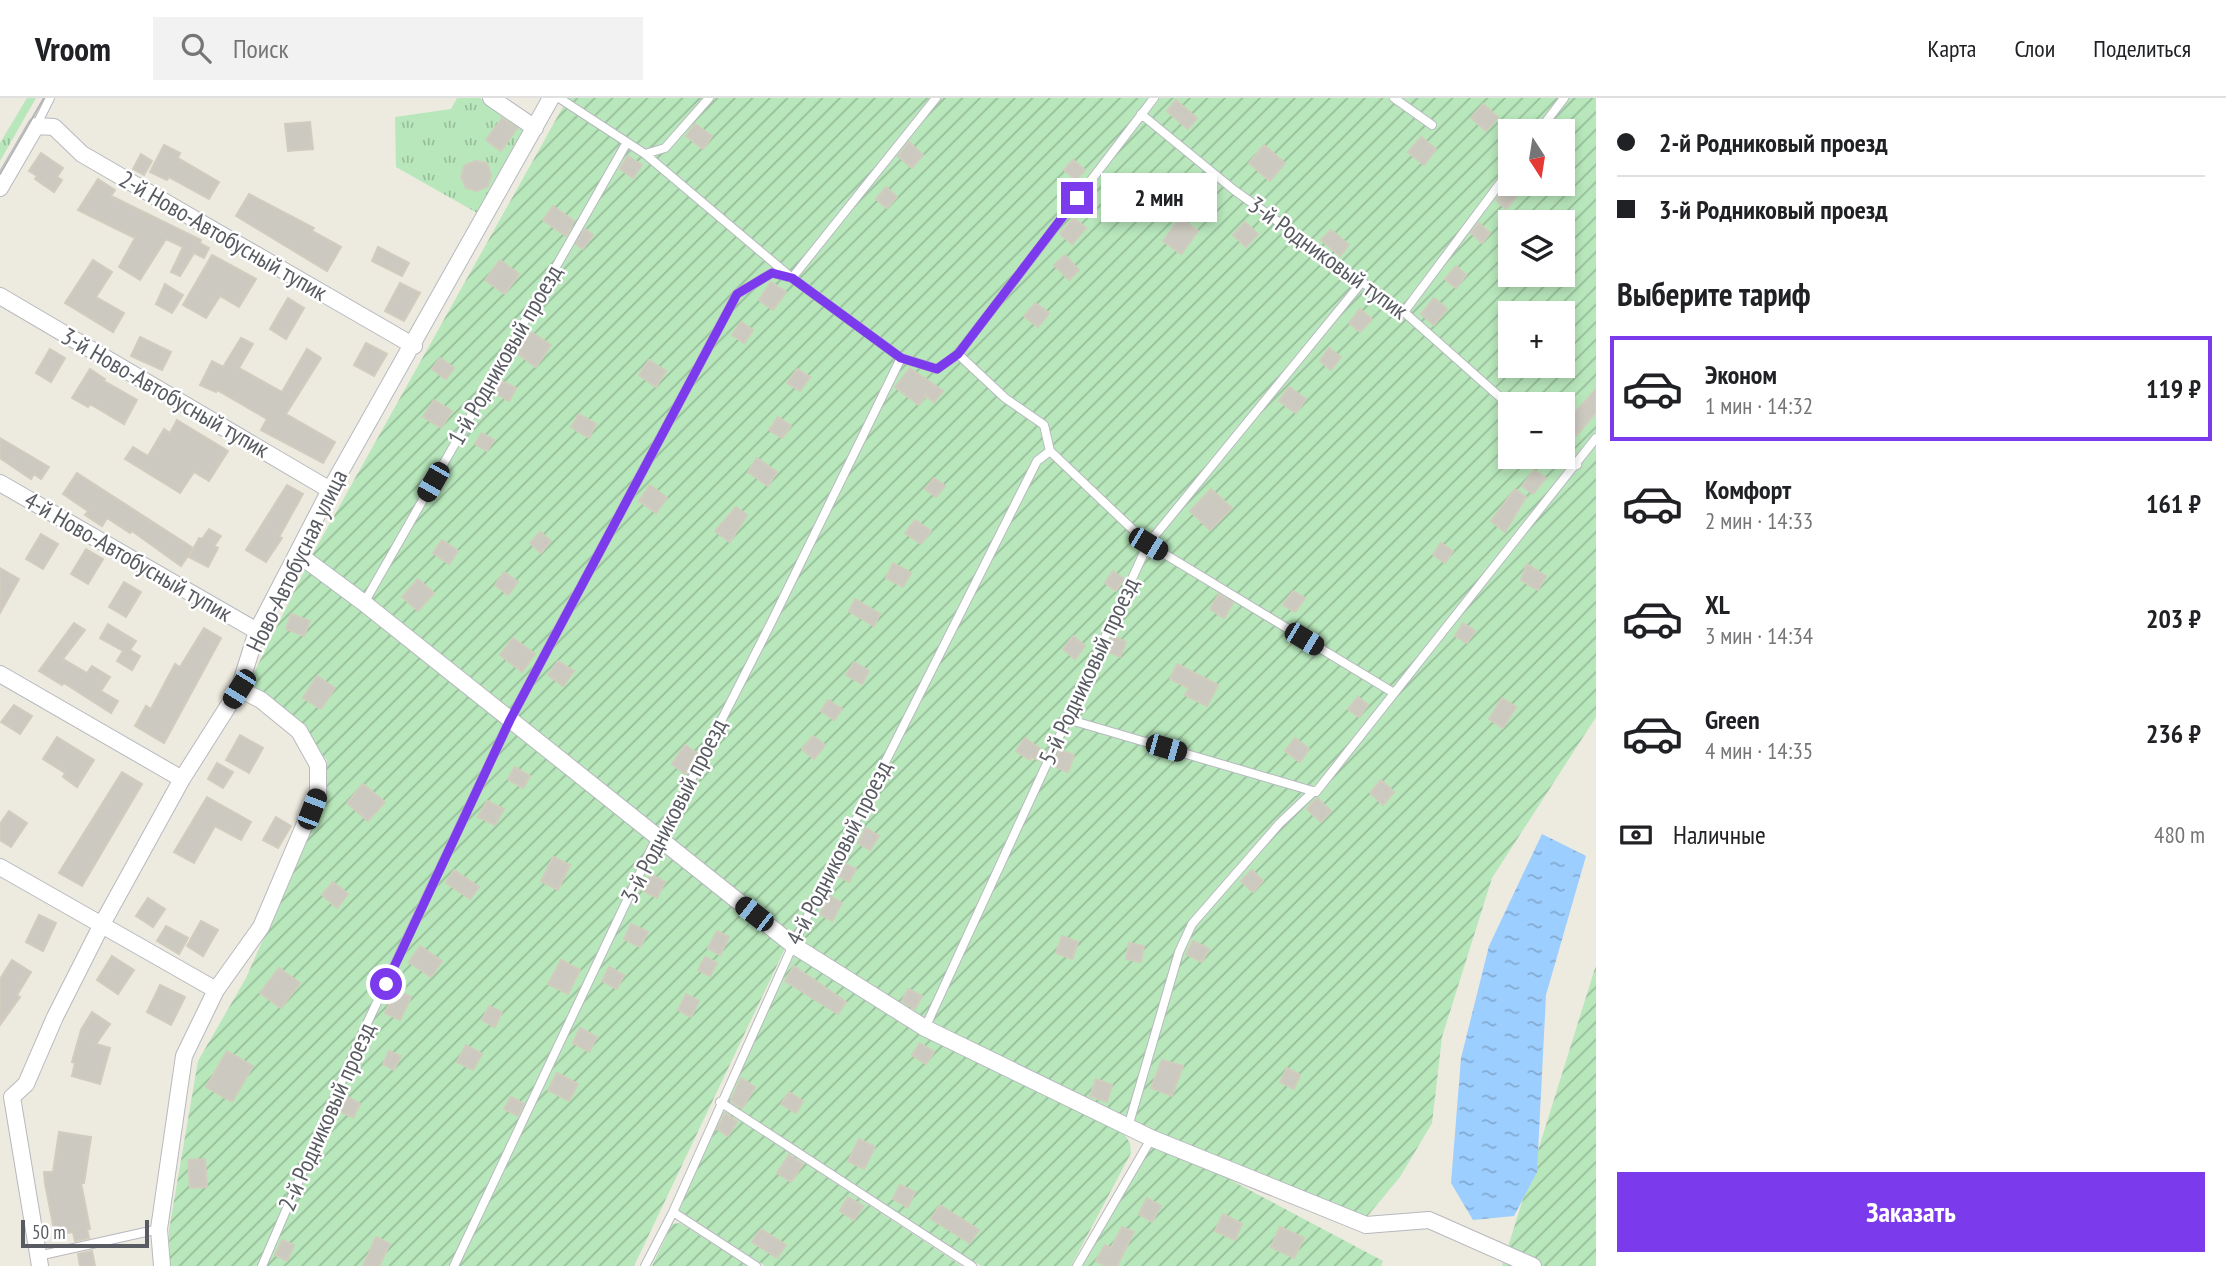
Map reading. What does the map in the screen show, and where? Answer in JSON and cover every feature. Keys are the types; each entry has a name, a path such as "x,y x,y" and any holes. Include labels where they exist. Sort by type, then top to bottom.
{"street":[{"path":"491,98 535,128"},
{"name":"Ново-Автобусная улица","path":"39,1261 4,1094 26,1084 55,1017 101,926 182,779 239,689 257,631 331,490 551,98"},
{"path":"0,188 36,126"},
{"name":"2-й Ново-Автобусный тупик","path":"36,126 54,127 82,154 414,346"},
{"name":"3-й Ново-Автобусный тупик","path":"0,296 331,490"},
{"name":"4-й Ново-Автобусный тупик","path":"0,483 257,631"},
{"path":"298,554 364,603 793,945 925,1028 1152,1138 1366,1225 1429,1220 1533,1266"},
{"path":"0,674 182,779"},
{"path":"162,1266 159,1229 184,1056 216,990 261,927 318,793 318,765 299,732 261,700 239,689"},
{"path":"0,867 216,990"}],"lane":[{"path":"36,126 50,98"},
{"path":"559,98 645,154 792,278 901,358 937,369 958,354 1154,98"},
{"path":"645,154 665,148 709,98"},
{"path":"792,278 936,98"},
{"path":"1394,98 1432,125"},
{"path":"1548,119 1564,98"},
{"name":"3-й Родниковый тупик","path":"1141,114 1234,190 1404,312 1498,395"},
{"name":"1-й Родниковый проезд","path":"364,603 626,144"},
{"path":"1404,312 1498,186"},
{"name":"2-й Родниковый проезд","path":"262,1266 363,1032 510,720 737,294 772,273 792,278"},
{"name":"5-й Родниковый проезд","path":"925,1028 1148,544 1362,282"},
{"path":"958,354 1005,398 1044,425 1050,451 1148,544 1394,693"},
{"name":"3-й Родниковый проезд","path":"454,1266 657,837 667,827 901,358"},
{"path":"1128,1127 1180,952 1192,923 1279,824 1315,792 1596,438"},
{"name":"4-й Родниковый проезд","path":"645,1266 673,1212 720,1102 793,945 1037,461 1050,451"},
{"path":"1067,719 1314,791"},
{"path":"720,1102 972,1266"},
{"path":"1077,1266 1152,1138"},
{"path":"673,1212 756,1266"},
{"path":"39,1261 159,1229"}],"green space":[{"path":"27,98 36,98 0,161 0,143"},
{"path":"457,98 480,98 521,128 523,133 479,214 396,167 395,117 451,109"},
{"path":"568,98 1596,98 1596,717 1492,878 1442,1037 1432,1123 1400,1177 1365,1219 1149,1130 925,1025 791,936 634,1266 170,1266 169,1230 198,1061 246,978 326,798 327,760 250,681 311,557"},
{"path":"794,955 922,1034 1124,1134 1130,1143 1131,1153 1071,1266 981,1266 724,1101"},
{"path":"1596,965 1596,1266 1502,1266"},
{"path":"721,1111 727,1112 962,1266 765,1266 680,1211"},
{"path":"1155,1140 1383,1261 1381,1266 1081,1266"},
{"path":"680,1223 748,1266 652,1266 672,1224"}],"water":[{"path":"1542,834 1586,856 1546,995 1537,1172 1514,1216 1473,1220 1451,1183 1461,1058 1489,946"}],"building":[{"path":"1176,100 1197,118 1188,129 1167,111"},
{"path":"1483,104 1498,117 1486,131 1471,118"},
{"path":"502,118 517,128 501,151 486,140"},
{"path":"310,122 313,149 288,151 285,124"},
{"path":"695,124 712,136 703,149 686,136"},
{"path":"1421,137 1436,149 1424,165 1408,152"},
{"path":"909,142 923,155 912,168 898,156"},
{"path":"164,145 180,153 178,158 219,182 209,199 169,177 167,180 150,172"},
{"path":"1264,145 1285,163 1270,181 1249,163"},
{"path":"41,153 63,168 57,177 62,180 54,192 35,179 37,176 29,171"},
{"path":"141,154 152,161 144,175 133,169"},
{"path":"628,156 642,165 633,178 620,169"},
{"path":"1073,160 1085,170 1076,180 1064,170"},
{"path":"475,161 487,163 491,175 488,186 477,191 466,188 461,177 464,166"},
{"path":"98,179 115,190 111,196 201,240 200,243 209,248 204,258 194,253 180,276 171,272 183,247 166,239 140,280 119,267 135,238 78,210"},
{"path":"886,187 897,197 887,208 876,199"},
{"path":"249,194 314,228 312,231 341,247 327,271 236,216"},
{"path":"1499,196 1517,196 1506,209 1496,200"},
{"path":"553,206 574,221 566,236 543,220"},
{"path":"1074,218 1086,228 1072,244 1060,234"},
{"path":"1180,218 1198,231 1181,254 1163,241"},
{"path":"1245,222 1258,234 1246,247 1233,235"},
{"path":"1479,223 1490,233 1482,243 1471,233"},
{"path":"585,229 593,235 583,249 576,244"},
{"path":"1331,230 1349,245 1340,256 1321,240"},
{"path":"378,247 409,263 402,276 372,261"},
{"path":"212,255 256,279 239,307 220,296 206,318 183,305"},
{"path":"1065,255 1079,270 1069,280 1054,265"},
{"path":"93,260 112,272 96,297 124,313 113,332 65,303"},
{"path":"500,260 519,274 505,294 485,280"},
{"path":"1456,266 1466,275 1456,288 1445,279"},
{"path":"771,282 786,292 773,310 759,300"},
{"path":"400,283 420,293 404,321 385,311"},
{"path":"165,284 183,295 172,313 156,304"},
{"path":"288,298 304,308 286,339 270,329"},
{"path":"1434,298 1447,309 1434,325 1421,314"},
{"path":"1035,303 1049,313 1038,327 1024,316"},
{"path":"1360,309 1372,319 1360,332 1349,323"},
{"path":"741,322 753,330 744,343 732,335"},
{"path":"531,332 551,345 536,367 517,353"},
{"path":"140,337 171,352 162,370 131,356"},
{"path":"241,338 253,344 239,368 282,392 307,349 321,358 286,414 335,442 323,463 261,430 267,419 217,390 216,392 200,385 212,361 223,367"},
{"path":"366,343 387,354 374,376 354,365"},
{"path":"1329,348 1341,357 1331,370 1320,361"},
{"path":"50,349 65,358 51,382 36,373"},
{"path":"440,358 454,368 446,379 432,369"},
{"path":"649,360 666,371 656,387 639,375"},
{"path":"910,368 943,391 934,402 926,396 919,405 895,387"},
{"path":"90,369 105,379 104,381 137,400 124,424 90,404 88,407 72,398"},
{"path":"797,369 810,377 800,391 787,383"},
{"path":"502,381 516,388 509,401 495,393"},
{"path":"1289,387 1306,399 1296,413 1279,401"},
{"path":"1596,389 1596,412 1577,435 1575,413"},
{"path":"434,400 452,411 441,428 423,417"},
{"path":"579,414 596,424 589,438 571,427"},
{"path":"778,417 791,426 782,438 769,430"},
{"path":"177,420 228,451 209,481 194,472 180,493 125,459 133,447 148,456 164,429 170,433"},
{"path":"482,433 494,440 487,451 475,444"},
{"path":"0,438 49,467 41,479 34,474 31,479 0,458"},
{"path":"757,458 777,472 768,486 748,472"},
{"path":"1534,470 1546,478 1533,494 1522,486"},
{"path":"77,473 193,548 181,566 132,531 130,533 107,518 102,526 85,515 88,511 63,494"},
{"path":"934,478 945,486 936,497 925,489"},
{"path":"287,485 303,494 279,537 282,538 266,562 246,550"},
{"path":"650,485 667,498 656,513 639,501"},
{"path":"1211,489 1232,508 1210,530 1190,511"},
{"path":"1515,489 1526,497 1505,532 1491,521"},
{"path":"736,507 747,515 730,542 715,531"},
{"path":"915,520 931,531 921,544 905,533"},
{"path":"209,529 221,536 214,546 218,548 208,567 189,557 199,538 202,539"},
{"path":"540,532 551,541 541,553 530,543"},
{"path":"41,534 58,544 43,569 26,559"},
{"path":"442,540 458,551 449,564 433,553"},
{"path":"1441,543 1453,551 1445,563 1433,555"},
{"path":"86,549 103,559 88,584 71,574"},
{"path":"893,563 911,573 903,587 886,578"},
{"path":"1527,564 1546,576 1538,590 1521,580"},
{"path":"0,568 19,579 0,613"},
{"path":"1113,571 1124,579 1116,591 1105,583"},
{"path":"504,572 518,582 508,595 495,585"},
{"path":"418,579 434,593 418,611 402,597"},
{"path":"124,582 141,592 126,617 109,607"},
{"path":"1293,591 1305,598 1295,612 1283,605"},
{"path":"1219,594 1233,603 1224,618 1210,609"},
{"path":"855,599 880,614 874,626 849,611"},
{"path":"291,614 310,621 304,636 286,629"},
{"path":"74,623 85,630 63,659 87,673 92,666 110,677 101,691 118,701 111,713 64,683 62,685 39,671"},
{"path":"1463,623 1475,631 1467,643 1455,636"},
{"path":"108,624 136,641 130,650 140,656 132,670 117,661 123,651 100,638"},
{"path":"204,628 221,638 164,743 135,726 146,706 151,709 175,664 180,667"},
{"path":"1073,636 1085,646 1075,659 1063,649"},
{"path":"1113,636 1126,642 1120,657 1107,651"},
{"path":"513,638 535,654 522,672 500,655"},
{"path":"558,661 574,671 563,686 548,675"},
{"path":"854,662 869,671 862,684 846,675"},
{"path":"1177,664 1218,685 1207,706 1185,695 1189,688 1170,679"},
{"path":"317,676 335,688 321,709 303,698"},
{"path":"1358,697 1368,705 1359,717 1348,709"},
{"path":"1502,698 1516,707 1503,728 1489,719"},
{"path":"828,700 842,709 834,720 821,711"},
{"path":"14,705 32,716 20,734 1,722"},
{"path":"240,735 263,748 249,773 226,760"},
{"path":"813,736 825,745 814,759 802,749"},
{"path":"57,737 94,760 77,787 63,777 65,773 43,759"},
{"path":"1025,738 1045,752 1041,761 1031,757 1030,760 1016,751"},
{"path":"1295,738 1309,749 1300,762 1285,751"},
{"path":"685,745 697,753 685,774 672,764"},
{"path":"1060,750 1074,755 1068,772 1053,766"},
{"path":"217,763 233,772 223,788 208,779"},
{"path":"515,767 530,776 523,788 508,779"},
{"path":"122,772 142,784 82,886 59,873"},
{"path":"1381,780 1394,792 1383,805 1370,793"},
{"path":"363,784 385,802 368,821 347,803"},
{"path":"207,797 251,822 241,840 215,826 194,863 174,852"},
{"path":"1317,798 1331,811 1321,822 1307,809"},
{"path":"487,801 504,809 495,825 478,817"},
{"path":"9,811 27,823 11,847 0,840 0,824"},
{"path":"276,817 291,826 278,848 263,840"},
{"path":"866,828 879,836 870,850 858,843"},
{"path":"553,857 570,865 558,890 541,881"},
{"path":"843,863 856,869 849,882 837,875"},
{"path":"454,870 479,887 470,899 446,883"},
{"path":"1252,870 1263,881 1253,892 1241,881"},
{"path":"651,874 665,882 657,898 643,891"},
{"path":"333,882 348,894 337,908 322,895"},
{"path":"830,896 842,903 832,921 820,914"},
{"path":"148,898 165,909 153,927 136,916"},
{"path":"39,915 56,923 43,951 26,942"},
{"path":"201,921 218,930 203,956 187,946"},
{"path":"631,924 648,932 640,947 624,939"},
{"path":"166,926 188,938 179,954 157,941"},
{"path":"717,931 729,937 720,955 708,948"},
{"path":"1062,936 1078,942 1072,959 1056,953"},
{"path":"1193,941 1209,949 1202,962 1186,954"},
{"path":"1129,943 1144,946 1141,962 1126,959"},
{"path":"420,946 442,961 431,977 409,962"},
{"path":"112,956 134,970 118,994 97,980"},
{"path":"705,957 717,963 710,976 698,970"},
{"path":"12,960 31,972 17,995 20,997 0,1025 0,979"},
{"path":"561,960 580,970 568,994 548,984"},
{"path":"794,966 846,1002 838,1014 785,981"},
{"path":"609,967 624,975 617,989 602,981"},
{"path":"279,968 300,983 281,1008 260,993"},
{"path":"160,985 185,997 171,1025 147,1012"},
{"path":"908,989 922,996 915,1009 902,1001"},
{"path":"396,990 411,997 400,1020 385,1013"},
{"path":"686,994 699,1001 691,1017 678,1010"},
{"path":"489,1006 502,1012 495,1027 482,1020"},
{"path":"92,1012 110,1024 96,1044 110,1048 100,1084 72,1076 75,1063 72,1062 81,1030"},
{"path":"580,1028 597,1037 589,1052 573,1043"},
{"path":"920,1043 934,1052 926,1064 912,1055"},
{"path":"466,1045 482,1054 473,1070 457,1062"},
{"path":"227,1051 253,1066 232,1102 206,1087"},
{"path":"389,1051 401,1056 394,1070 383,1064"},
{"path":"1162,1060 1183,1066 1172,1096 1151,1088"},
{"path":"1287,1068 1300,1075 1294,1089 1280,1082"},
{"path":"557,1073 578,1084 569,1101 548,1090"},
{"path":"741,1078 755,1087 742,1108 731,1101"},
{"path":"1096,1079 1112,1085 1107,1102 1090,1096"},
{"path":"789,1092 803,1101 796,1113 781,1104"},
{"path":"348,1097 360,1104 353,1118 340,1111"},
{"path":"511,1097 524,1104 518,1116 504,1109"},
{"path":"725,1113 737,1122 728,1136 717,1129"},
{"path":"59,1132 91,1137 84,1183 81,1183 90,1229 87,1229 89,1238 75,1241 73,1232 55,1235 45,1183 44,1172 53,1172"},
{"path":"859,1139 875,1147 864,1169 848,1161"},
{"path":"789,1155 803,1164 791,1182 777,1173"},
{"path":"205,1159 207,1187 190,1188 188,1160"},
{"path":"900,1185 915,1192 908,1207 893,1199"},
{"path":"848,1197 863,1206 854,1220 840,1211"},
{"path":"1147,1198 1161,1206 1152,1222 1139,1214"},
{"path":"940,1205 979,1230 970,1243 931,1219"},
{"path":"1223,1214 1242,1224 1235,1240 1215,1231"},
{"path":"1122,1227 1134,1232 1117,1266 1106,1266 1096,1261 1105,1245 1111,1248"},
{"path":"1280,1227 1304,1238 1294,1258 1271,1247"},
{"path":"761,1229 786,1245 777,1258 752,1242"},
{"path":"376,1237 390,1244 379,1266 363,1266"},
{"path":"282,1240 294,1245 287,1261 275,1255"},
{"path":"92,1251 95,1266 80,1266 78,1254"}],"tram line":[{"path":"0,174 44,98"}],"route":[{"path":"386,984 510,720 737,294 772,273 792,278 901,358 937,369 958,354 1077,198"}]}
